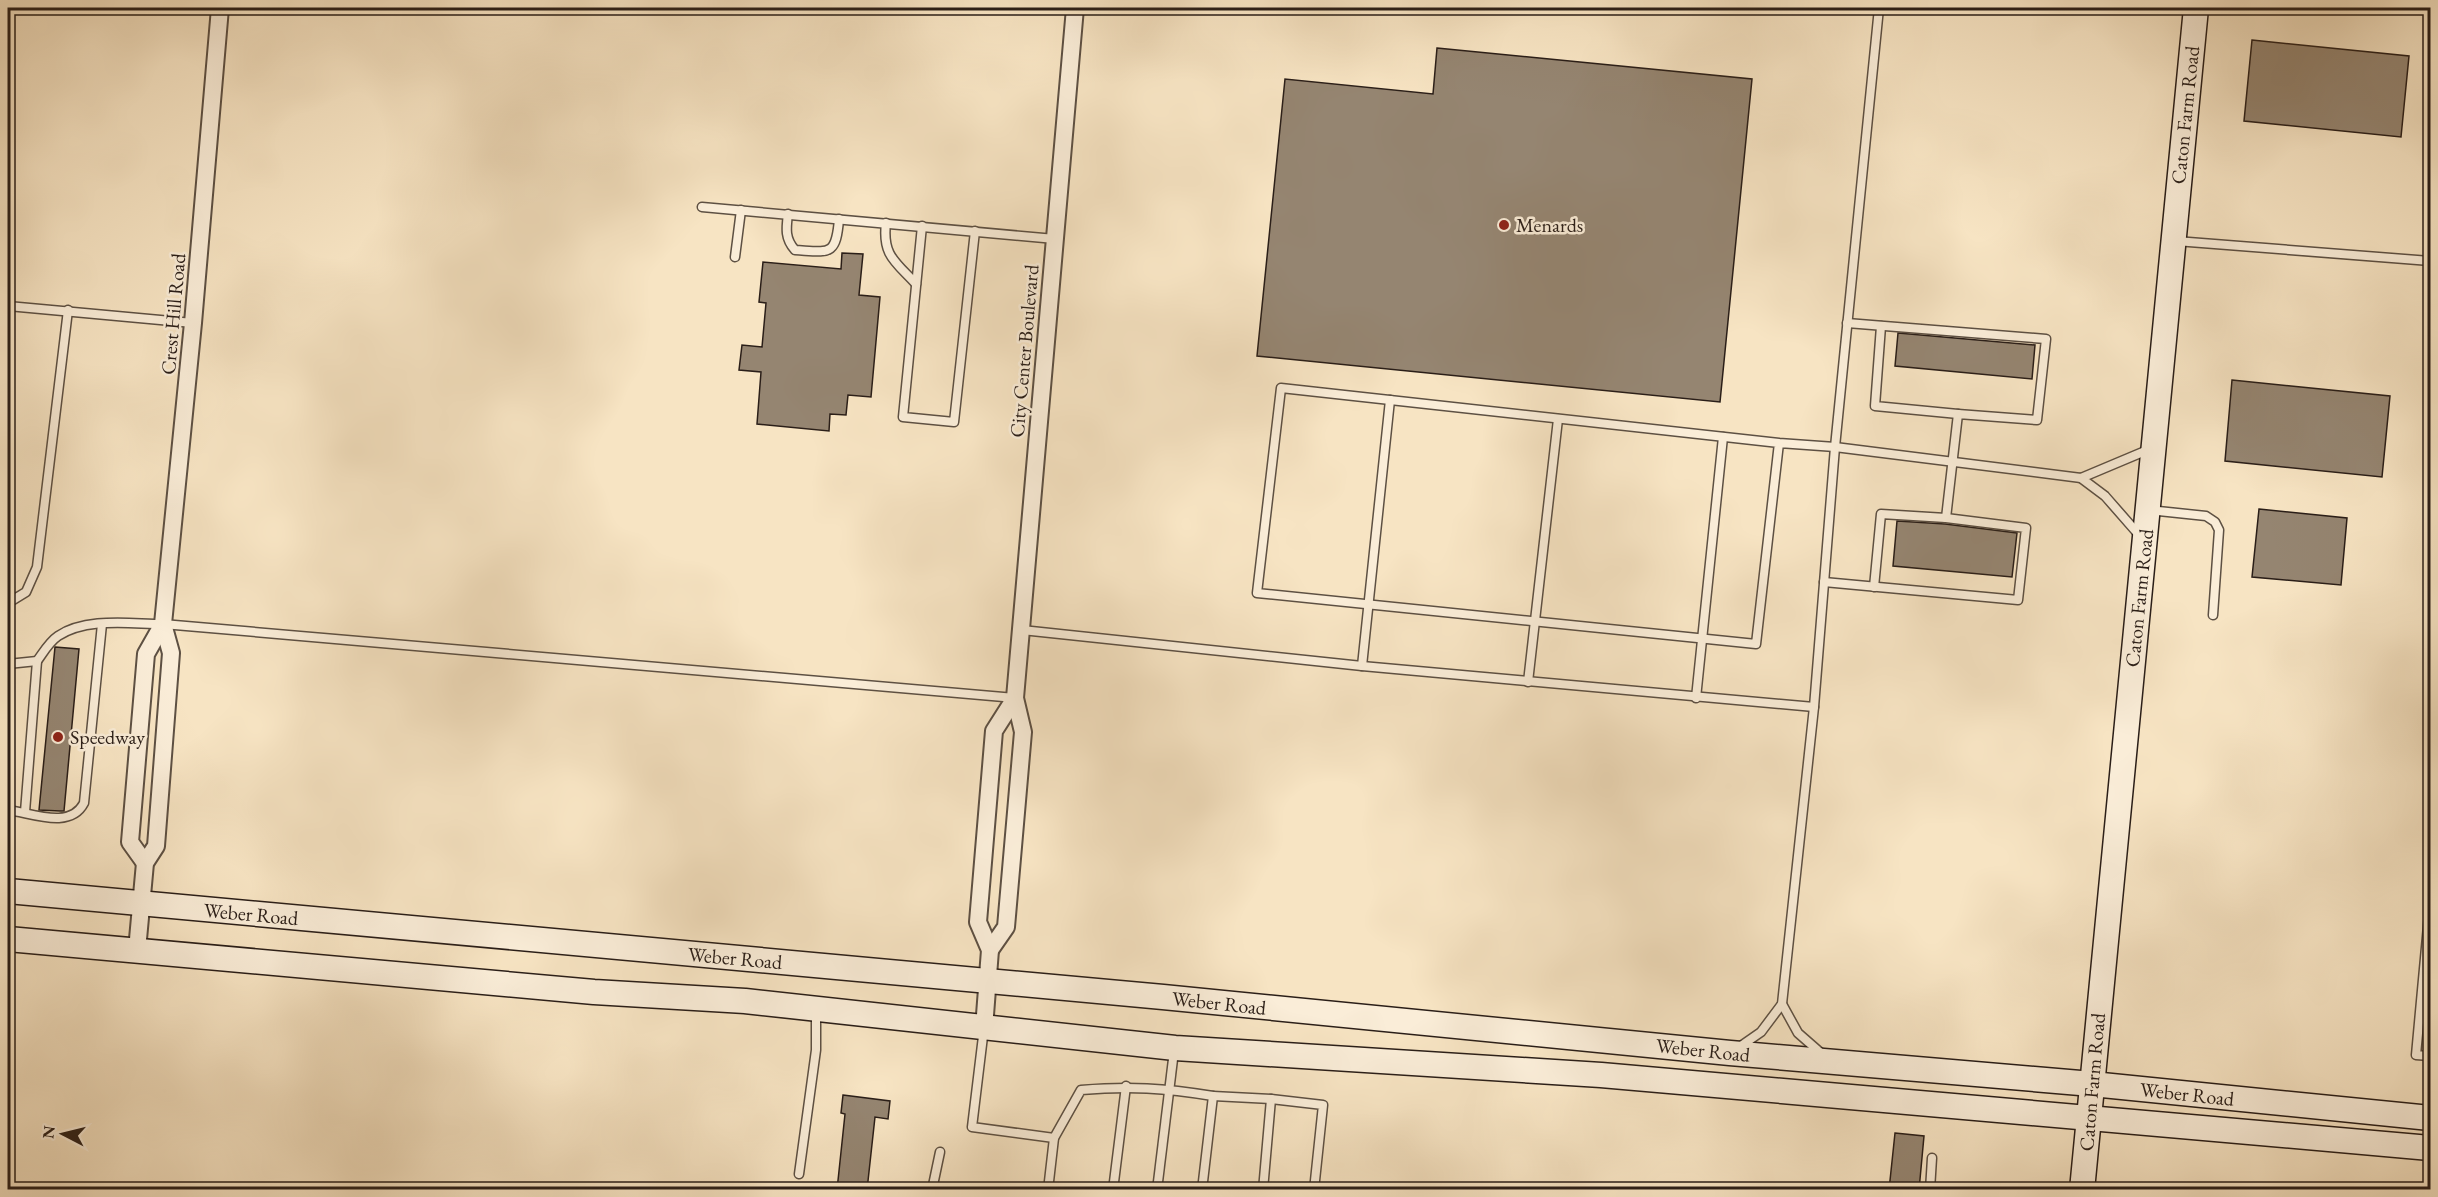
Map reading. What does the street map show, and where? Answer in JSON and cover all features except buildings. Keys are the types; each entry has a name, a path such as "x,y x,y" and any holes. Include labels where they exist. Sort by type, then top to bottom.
{"main road":[{"name":"Caton Farm Road","path":"2082,1190 2196,8"},
{"name":"Weber Road","path":"8,891 1438,1023 1730,1053 2092,1084 2430,1118"},
{"name":"Weber Road","path":"8,939 594,992 745,1001 1175,1048 1601,1075 2430,1148"}],"street":[{"name":"Crest Hill Road","path":"137,950 145,863 156,846 171,653 163,624 193,323 220,8"},
{"name":"City Center Boulevard","path":"990,950 1006,927 1023,732 1015,698 1076,8"},
{"name":"Crest Hill Road","path":"145,863 130,842 146,654 163,624"},
{"name":"City Center Boulevard","path":"990,950 978,922 994,731 1015,698"},
{"path":"984,1028 990,950"}],"lane":[{"path":"1730,1053 1761,1032 1782,1004 1814,706 1835,447 1879,8"},
{"path":"702,207 1054,239"},
{"path":"735,256 741,210"},
{"path":"788,214 786,235 795,250 825,252 834,247 838,238 839,219"},
{"path":"886,223 884,239 887,253 916,284"},
{"path":"922,226 903,417 954,422 975,231"},
{"path":"2172,240 2430,261"},
{"path":"8,306 193,323"},
{"path":"8,603 26,592 38,567 68,310"},
{"path":"1847,323 2046,339 2037,420 1875,406 1881,326"},
{"path":"1779,443 1756,644 1257,593 1281,388 1779,443 1835,447 2080,478 2105,496 2144,540"},
{"path":"1362,666 1390,400"},
{"path":"1946,518 1958,414"},
{"path":"1528,682 1558,419"},
{"path":"1696,698 1724,437"},
{"path":"2080,478 2153,448"},
{"path":"2148,510 2206,516 2215,522 2219,530 2213,615"},
{"path":"1824,582 1874,587 2019,600 2026,528 1946,518 1881,514 1874,587"},
{"path":"8,810 69,818 75,816 84,803 102,624"},
{"path":"25,812 37,661 59,635 78,628 102,624 163,624 1015,698"},
{"path":"1022,630 1528,682 1696,698 1814,706"},
{"path":"8,664 37,661"},
{"path":"2430,904 2416,1055 2430,1056"},
{"path":"1782,1004 1798,1033 1809,1045 1832,1061"},
{"path":"799,1174 816,1050 816,1009"},
{"path":"984,1028 972,1127 1054,1138"},
{"path":"1157,1190 1175,1048"},
{"path":"1113,1190 1126,1086"},
{"path":"1048,1190 1054,1138 1081,1090 1126,1086 1323,1106 1314,1190"},
{"path":"1202,1190 1213,1096"},
{"path":"1263,1190 1271,1099"},
{"path":"932,1190 940,1152"},
{"path":"1930,1190 1932,1158"}],"place":[{"name":"Menards","path":"1504,225"},
{"name":"Speedway","path":"58,737"}]}
